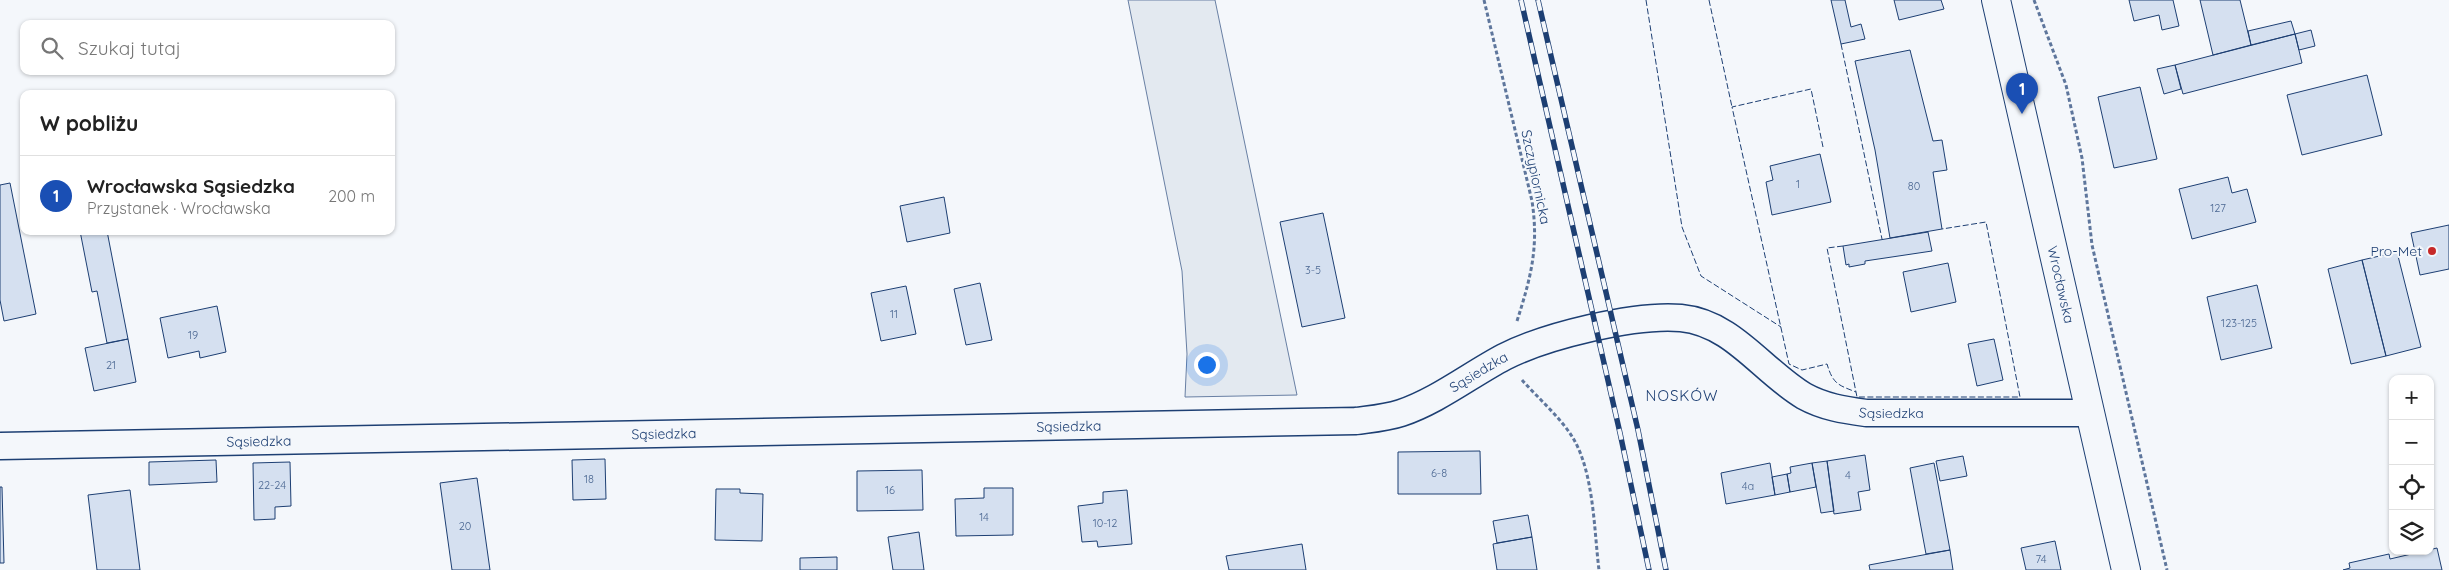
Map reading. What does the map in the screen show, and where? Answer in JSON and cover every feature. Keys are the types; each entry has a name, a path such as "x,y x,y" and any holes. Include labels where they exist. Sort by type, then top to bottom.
{"street":[{"name":"Wrocławska","path":"1996,0 2126,570"},
{"name":"Sąsiedzka","path":"0,446 1356,421 1400,413 1424,403 1505,357 1554,337 1614,324 1662,318 1681,318 1701,322 1719,330 1804,396 1824,405 1844,410 1866,413 2090,413"}],"path":[{"name":"Szczypiornicka","path":"1484,0 1532,201 1536,230 1535,257 1530,282 1505,357"},
{"path":"2034,0 2043,30 2061,68 2068,95 2080,150 2092,244 2167,570"},
{"path":"1505,357 1572,437 1582,457 1587,480 1599,570"}],"shaded area":[{"path":"1128,0 1215,0 1297,395 1185,397 1187,354 1182,271"}],"building":[{"path":"1831,0 1845,0 1851,27 1861,24 1865,39 1841,44"},
{"path":"1894,0 1941,0 1944,9 1899,20"},
{"path":"2129,0 2173,0 2179,26 2162,30 2159,15 2134,21"},
{"path":"2200,0 2240,0 2251,45 2213,55"},
{"path":"2291,21 2295,34 2251,45 2248,31"},
{"path":"2311,30 2315,46 2299,50 2295,34"},
{"path":"2295,34 2302,63 2183,94 2175,65"},
{"path":"1910,50 1933,141 1942,140 1947,170 1933,172 1942,229 1890,238 1875,150 1855,61"},
{"path":"2175,65 2181,89 2164,94 2157,69"},
{"path":"2367,75 2382,135 2302,155 2287,95"},
{"path":"2140,87 2157,159 2114,168 2098,97"},
{"path":"1820,154 1831,202 1772,215 1766,182 1773,180 1770,166"},
{"path":"2228,177 2232,193 2247,189 2256,222 2192,239 2179,189"},
{"path":"10,183 36,314 4,321 0,300 0,185"},
{"path":"944,197 950,233 907,242 900,206"},
{"path":"1323,213 1345,318 1302,327 1280,222"},
{"name":"Pro-Met","path":"2449,225 2449,269 2420,275 2411,233"},
{"path":"1928,232 1932,251 1865,261 1865,264 1849,267 1849,264 1846,265 1843,246"},
{"path":"81,235 108,235 128,339 107,343 97,291 92,292"},
{"path":"2397,252 2421,347 2386,356 2362,260"},
{"path":"2362,260 2386,356 2351,364 2328,269"},
{"path":"1948,263 1956,302 1911,312 1903,272"},
{"path":"980,283 992,340 966,345 954,289"},
{"path":"2257,285 2272,348 2221,360 2207,297"},
{"path":"906,286 916,334 881,341 871,293"},
{"path":"217,306 226,352 200,358 199,351 168,358 160,318"},
{"path":"128,339 136,382 94,391 85,348"},
{"path":"1994,339 2003,380 1977,386 1968,344"},
{"path":"1480,451 1481,494 1398,494 1398,452"},
{"path":"1865,455 1870,490 1858,492 1861,510 1834,514 1827,461"},
{"path":"1963,456 1967,476 1940,481 1936,461"},
{"path":"605,459 606,499 573,500 572,460"},
{"path":"216,460 217,482 149,485 149,462"},
{"path":"1827,461 1834,511 1821,513 1812,463"},
{"path":"290,462 291,506 275,507 275,519 254,520 253,463"},
{"path":"1770,463 1775,495 1726,504 1721,473"},
{"path":"1812,463 1816,487 1790,492 1787,474 1791,473 1790,467"},
{"path":"1934,463 1950,550 1926,554 1910,468"},
{"path":"922,470 923,510 857,511 857,471"},
{"path":"1787,474 1790,492 1775,495 1772,477"},
{"path":"477,478 490,570 452,570 440,483"},
{"path":"0,487 2,487 4,563 0,563"},
{"path":"984,488 1013,488 1013,535 956,536 955,499 984,498"},
{"path":"716,489 740,489 740,493 763,494 762,541 715,540"},
{"path":"130,490 140,570 97,570 88,495"},
{"path":"1127,490 1132,544 1098,547 1097,541 1082,542 1078,506 1103,503 1103,492"},
{"path":"1528,515 1532,537 1497,543 1493,521"},
{"path":"919,532 924,570 893,570 888,537"},
{"path":"1532,537 1537,570 1497,570 1493,544"},
{"path":"2055,541 2061,570 2026,570 2021,548"},
{"path":"1302,544 1306,570 1229,570 1226,556"},
{"path":"2437,548 2442,570 2343,570 2350,568 2349,563 2389,554 2390,559 2407,555 2434,555 2434,549"},
{"path":"1950,550 1953,570 1870,570 1869,565"},
{"path":"837,557 837,570 800,570 800,558"}],"railway":[{"path":"1521,0 1620,433 1649,570"},
{"path":"1538,0 1638,430 1666,570"}],"fence":[{"path":"1646,0 1682,227 1701,276 1781,327"},
{"path":"1709,0 1732,107"},
{"path":"1841,44 1882,239"},
{"path":"1823,147 1811,89 1732,107 1789,364 1802,370 1827,364 1837,383 1856,392"},
{"path":"1843,246 1827,248 1857,397 2020,397 1986,222 1942,229"}],"place":[{"name":"Wrocławska Sąsiedzka","path":"2022,114"},
{"name":"Pro-Met","path":"2432,251"}],"district":[{"name":"NOSKÓW","path":"1682,395"}]}
